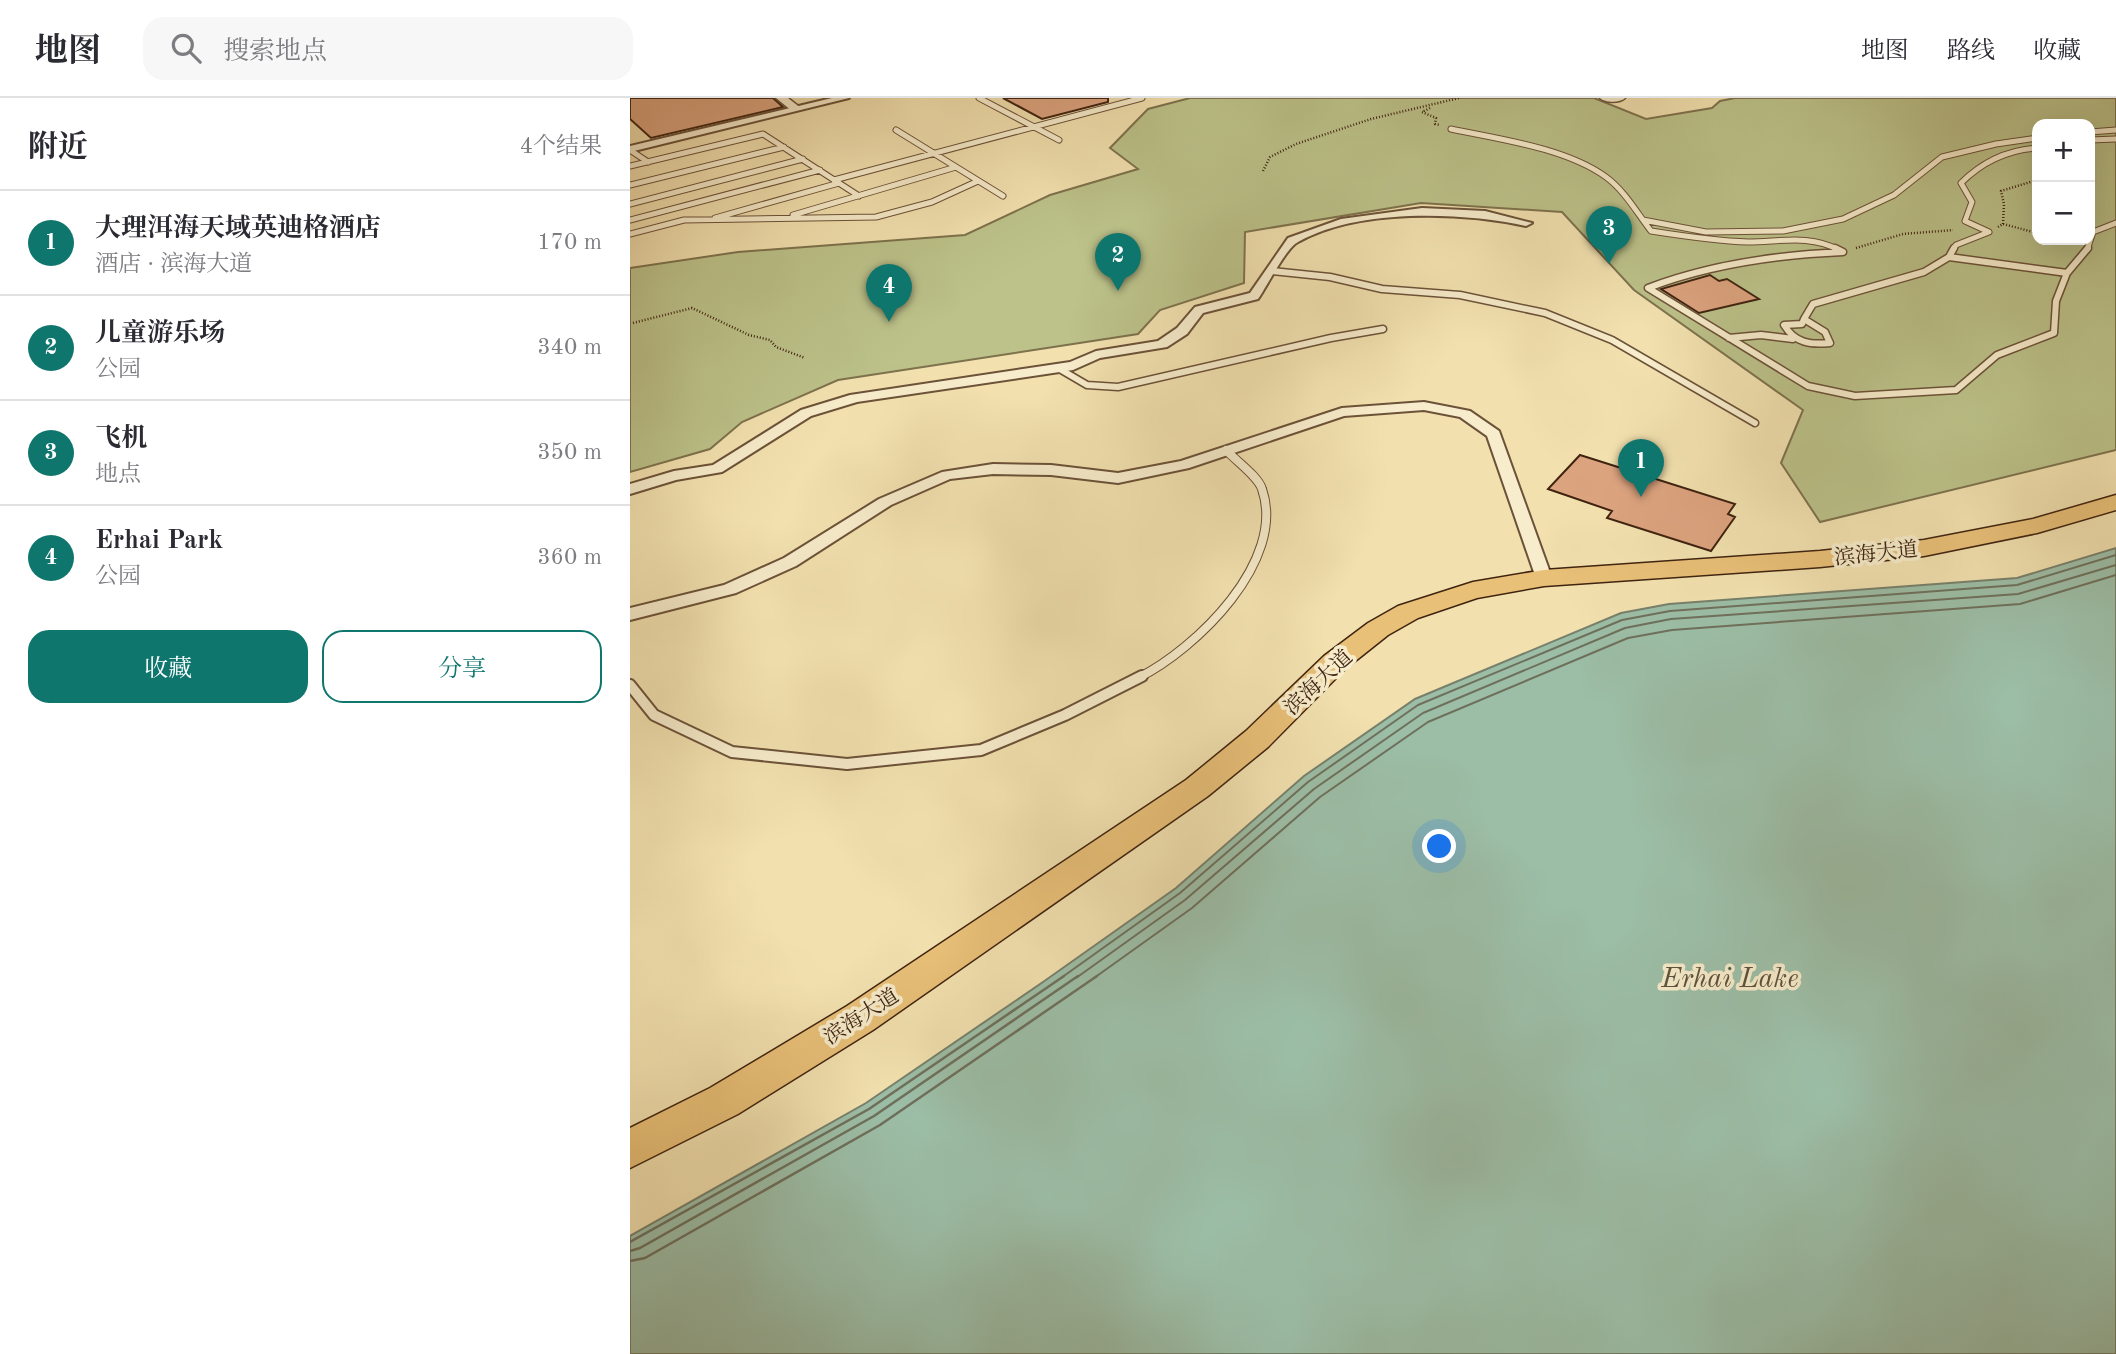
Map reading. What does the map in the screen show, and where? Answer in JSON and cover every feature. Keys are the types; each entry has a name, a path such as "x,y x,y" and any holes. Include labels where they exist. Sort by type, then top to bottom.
{"main road":[{"name":"滨海大道","path":"630,1149 724,1101 860,1018 1197,788 1257,739 1334,663 1378,629 1408,612 1449,596 1544,578 1820,559 1924,548 2037,526 2112,505"}],"street":[{"path":"780,98 796,109"},
{"path":"630,149 844,98"},
{"path":"1605,98 1620,98"},
{"path":"630,489 674,475 716,469 806,412 855,398 1073,366 1096,355 1161,344 1182,331 1199,310 1254,296 1292,240 1341,222 1422,211 1485,214 1526,223"},
{"path":"630,614 730,589 790,562 885,502 947,475 993,469 1051,470 1118,478 1185,465 1342,412 1424,406 1465,414 1494,434 1544,578"}],"lane":[{"path":"979,98 1059,140"},
{"path":"704,221 934,153 1142,98"},
{"path":"1451,129 1503,139 1581,164 1605,176 1625,196 1651,231 1708,240 1751,242 1799,239 1824,242 1843,252"},
{"path":"896,130 1003,196"},
{"path":"2095,132 2116,130"},
{"path":"630,166 763,134 859,196"},
{"path":"1643,220 1706,232 1783,231 1843,219 1895,195 1942,157 2032,139"},
{"path":"2095,140 2116,139"},
{"path":"630,185 784,147"},
{"path":"1989,232 1965,221 1972,202 1961,183 1975,168 1999,156 2032,148"},
{"path":"630,149 648,162"},
{"path":"630,204 803,159"},
{"path":"776,220 956,167"},
{"path":"630,220 820,170"},
{"path":"630,234 684,220 881,216 932,202 978,181"},
{"path":"1843,252 1807,253 1730,265 1673,278 1648,288 1808,386 1856,396 1956,390 1997,355 2054,333 2056,301 2067,273 2086,253 2093,232 2116,223"},
{"path":"1793,339 1784,325 1802,324 1813,304 1924,272 1949,257 1956,245 1989,232"},
{"path":"1949,257 2067,273"},
{"path":"1272,271 1330,276 1382,289 1460,295 1545,313 1612,340 1755,423"},
{"path":"1729,338 1746,334 1767,334 1812,345 1830,343 1825,332 1803,319"},
{"path":"1058,368 1087,385 1118,387 1331,338 1383,329"},
{"path":"630,685 654,715 732,752 847,764 982,750 1065,715 1164,665 1208,626 1248,576 1268,525 1262,487 1226,450"}],"path":[{"path":"1264,171 1270,157 1296,144 1371,119 1459,98"},
{"path":"1435,104 1422,112 1436,118 1435,124 1451,129"},
{"path":"2003,224 2004,204 2001,191 2032,182"},
{"path":"1843,252 1891,235 1921,229 1989,232 2003,224 2032,232"},
{"path":"633,323 692,309 749,335 770,340 776,347 805,358"}],"green space":[{"path":"1190,98 1594,98 1646,119 1712,108 1720,101 1735,98 2116,98 2116,450 1820,522 1781,463 1803,410 1634,290 1562,212 1421,203 1245,232 1244,283 1160,310 1138,334 838,380 742,422 710,449 630,472 630,268 738,252 965,235 1050,195 1138,169 1110,148 1148,109"}],"water":[{"name":"Erhai Lake","path":"2116,548 2116,1354 630,1354 630,1236 866,1103 1043,982 1176,888 1304,776 1415,699 1621,613 1669,604 2017,578"}],"building":[{"path":"630,98 773,98 783,107 651,138 630,119"},
{"path":"1003,98 1108,98 1108,102 1042,119"},
{"path":"1710,275 1719,281 1727,279 1759,299 1699,313 1661,289"},
{"path":"1580,455 1735,504 1728,514 1735,517 1711,551 1607,518 1612,511 1548,489"}],"place":[{"name":"飞机","path":"1609,264"},
{"name":"儿童游乐场","path":"1118,291"},
{"name":"Erhai Park","path":"889,322"},
{"name":"大理洱海天域英迪格酒店","path":"1641,497"}]}
